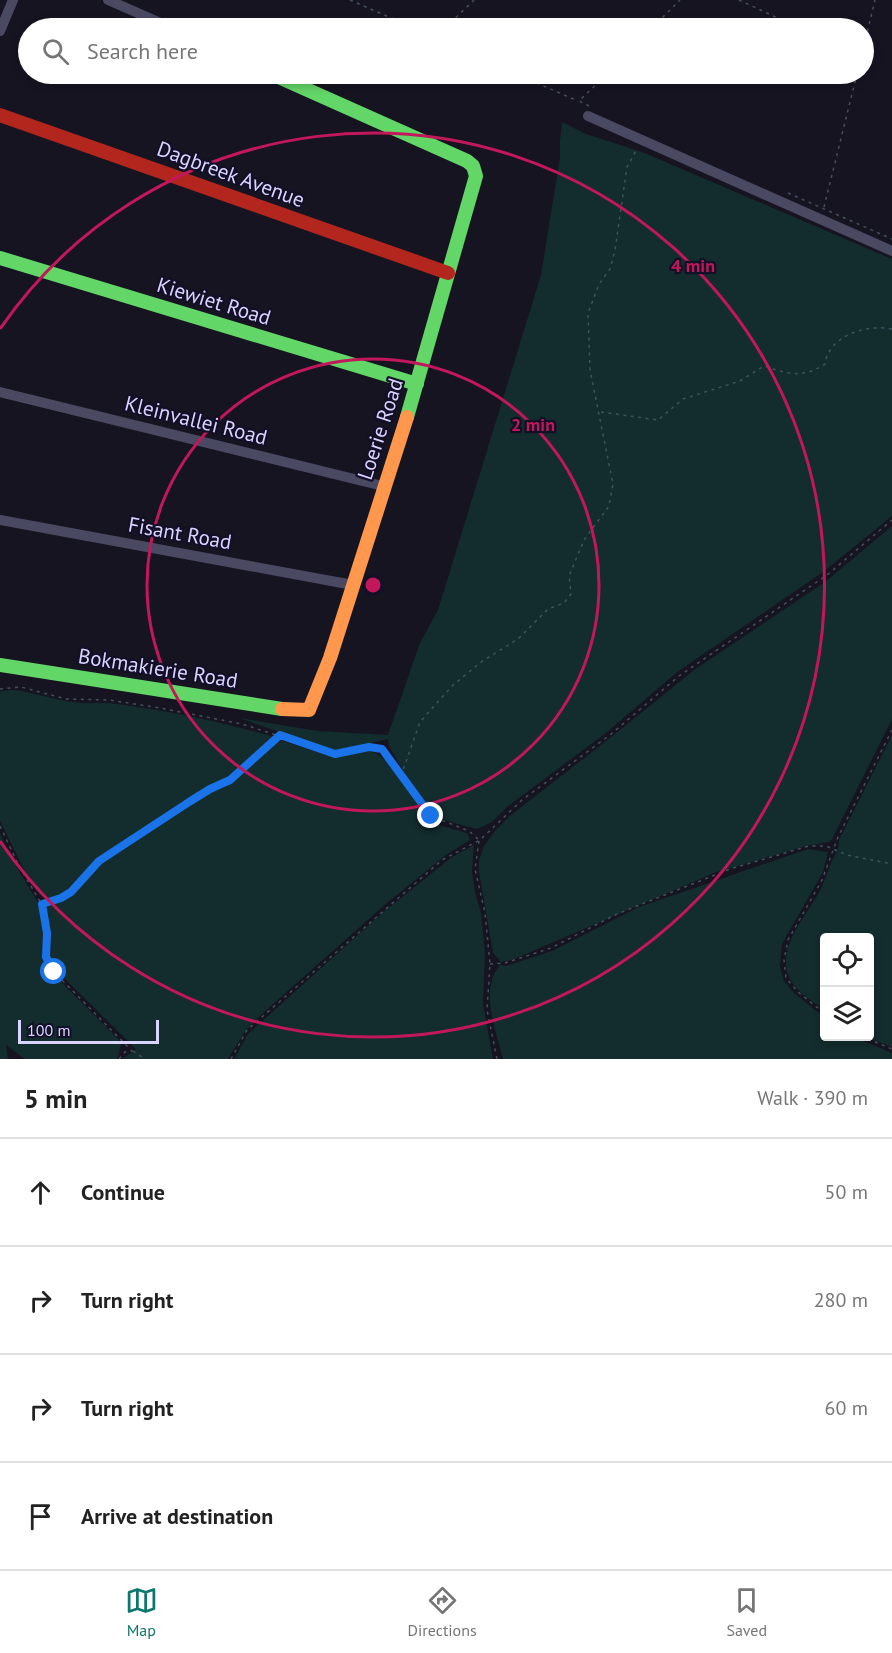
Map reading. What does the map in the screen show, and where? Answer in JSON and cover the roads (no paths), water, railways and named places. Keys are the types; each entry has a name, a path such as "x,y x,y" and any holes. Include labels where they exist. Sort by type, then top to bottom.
{"street":[{"path":"0,31 13,0"},
{"path":"108,0 149,18"},
{"name":"Loerie Road","path":"294,84 467,161 473,166 476,176 417,384 330,658 309,710"},
{"path":"589,111 642,140 892,251"},
{"name":"Dagbreek Avenue","path":"0,115 448,273"},
{"name":"Kiewiet Road","path":"0,258 417,384"},
{"name":"Kleinvallei Road","path":"0,392 383,486"},
{"name":"Fisant Road","path":"0,520 353,585"},
{"name":"Bokmakierie Road","path":"0,665 292,711 309,710"}]}
